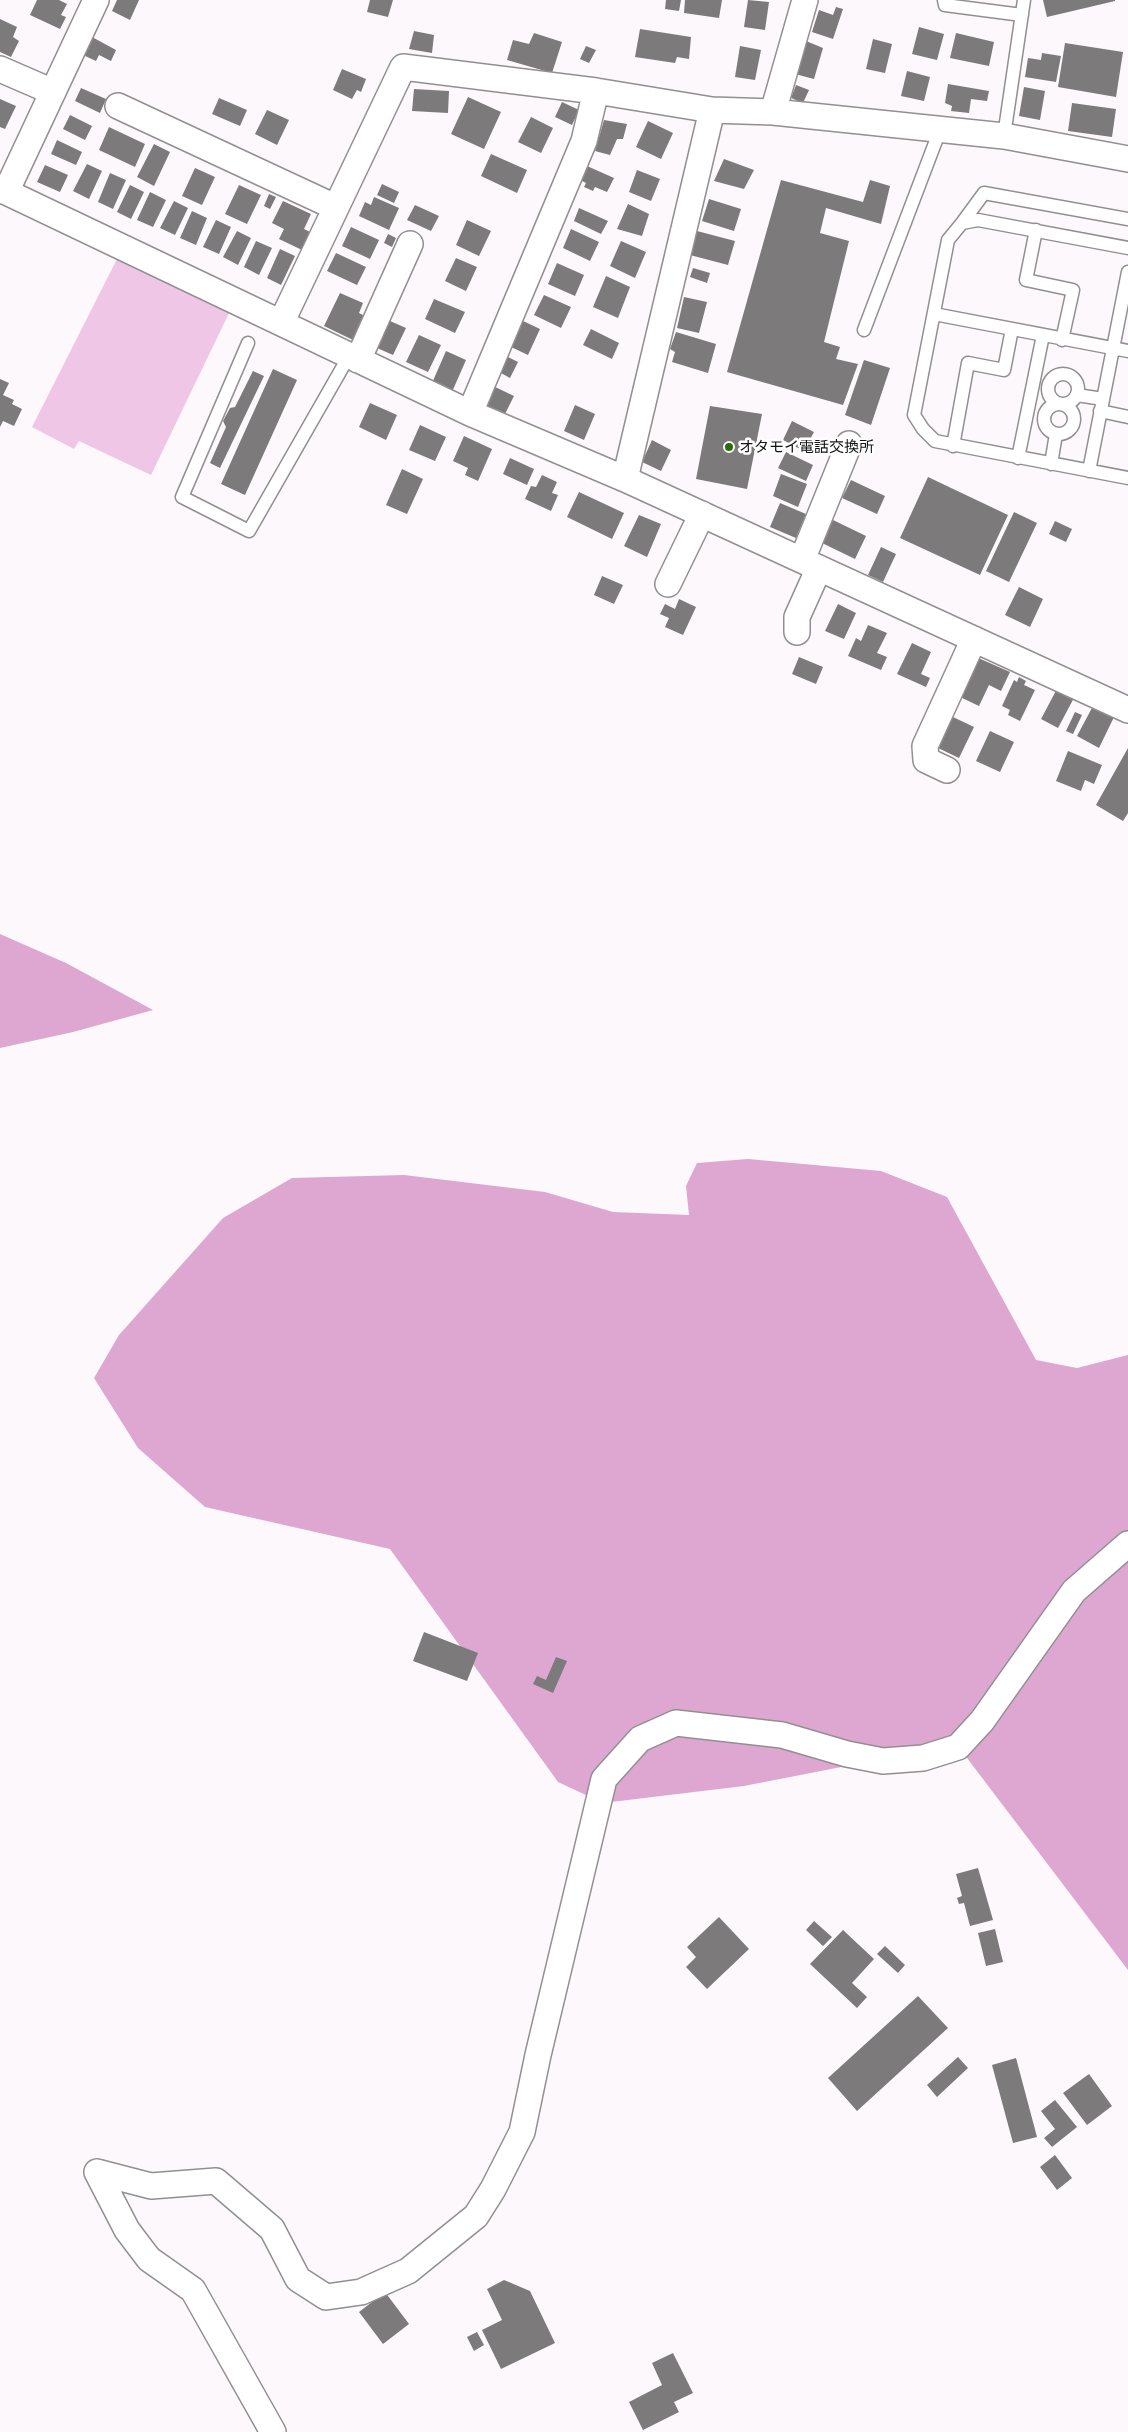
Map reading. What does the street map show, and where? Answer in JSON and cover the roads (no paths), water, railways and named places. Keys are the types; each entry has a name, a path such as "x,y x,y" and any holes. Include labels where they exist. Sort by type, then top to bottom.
{"street":[{"path":"96,0 53,92 3,190 470,413 625,479 1128,710"},
{"path":"773,112 805,0"},
{"path":"281,323 402,67 596,91 712,110 773,112 1004,136 1128,159"},
{"path":"0,68 53,92"},
{"path":"470,413 584,141 596,91"},
{"path":"118,106 335,207"},
{"path":"625,479 712,110"},
{"path":"354,358 410,244"},
{"path":"797,632 797,617 810,564 849,444"},
{"path":"668,584 702,514"},
{"path":"947,770 926,760 925,746 974,639"},
{"path":"273,2432 193,2290 149,2259 127,2230 97,2172 151,2186 216,2180 272,2229 298,2279 326,2297 361,2292 408,2271 476,2216 522,2132 538,2055 604,1779 622,1757 640,1739 676,1723 782,1736 883,1762 923,1758 958,1746 982,1721 1074,1591 1128,1544"}],"lane":[{"path":"944,0 945,5 1022,15"},
{"path":"1004,136 1024,0"},
{"path":"864,330 940,130"},
{"path":"1128,219 984,194 948,240 914,415 923,429 935,441 953,446 1128,478"},
{"path":"962,223 978,220 1128,248"},
{"path":"1036,230 1026,280 1073,290 1062,340"},
{"path":"1088,471 1128,272"},
{"path":"934,314 1128,352"},
{"path":"953,446 968,363 1004,370 1012,329"},
{"path":"1018,458 1043,335"},
{"path":"248,343 182,497 249,531 354,358"},
{"path":"1062,404 1057,403 1048,393 1052,379 1061,374 1071,377 1077,385 1076,395 1071,402 1062,404 1052,406 1045,414 1047,428 1056,434 1070,431 1074,422 1071,408 1062,404"},
{"path":"1076,395 1128,417"},
{"path":"1051,464 1056,434"}],"place":[{"name":"オタモイ電話交換所","path":"729,447"}]}
